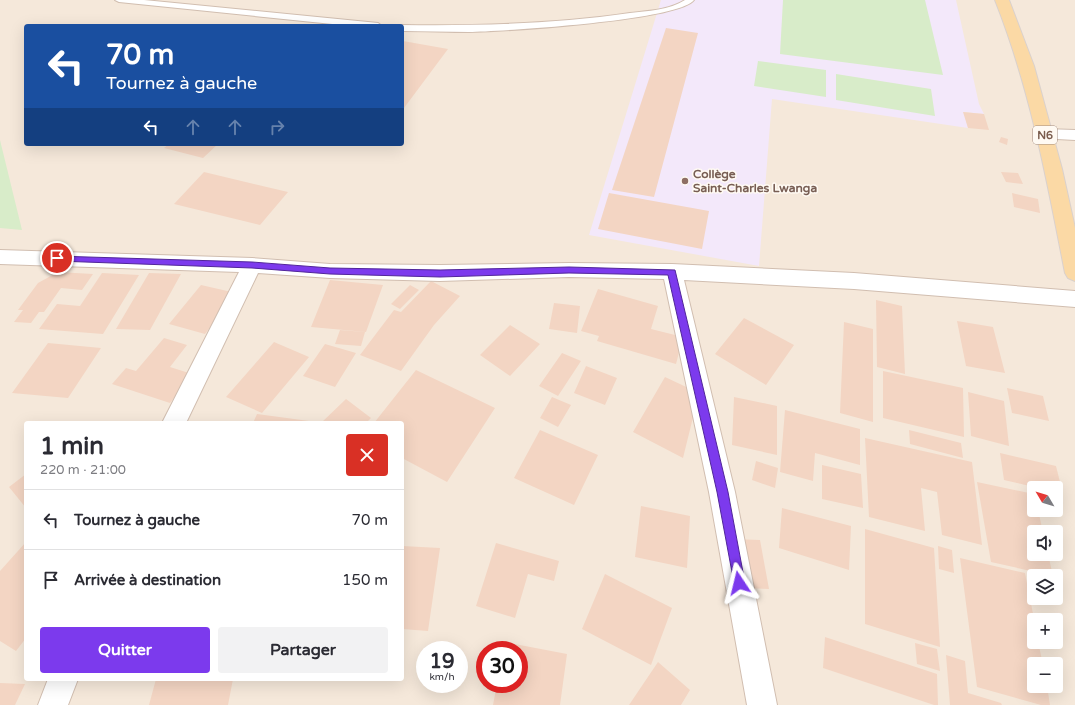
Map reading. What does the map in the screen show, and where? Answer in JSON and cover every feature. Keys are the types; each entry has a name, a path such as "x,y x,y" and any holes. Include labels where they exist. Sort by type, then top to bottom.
{"main road":[{"name":"N6","path":"1002,0 1013,25 1031,78 1075,273"}],"street":[{"path":"1044,134 1075,135"},
{"path":"0,274 6,257 252,265 330,271 440,273 569,270 672,272 861,282 1075,299"},
{"path":"175,421 252,265"},
{"path":"672,272 722,492 762,705"},
{"path":"53,705 62,681"}],"lane":[{"path":"119,0 358,24"},
{"path":"404,28 470,29 609,19 657,12 687,3 690,0"}],"shaded area":[{"path":"0,0 1075,0 1075,705 0,705"},
{"name":"Collège Saint-Charles Lwanga","path":"661,0 956,0 979,104 984,114 964,112 968,128 772,99 759,266 589,235"}],"green space":[{"path":"783,0 925,0 943,75 780,54"},
{"path":"758,61 826,70 826,97 754,86"},
{"path":"836,74 931,89 935,116 836,100"},
{"path":"0,140 22,230 0,228"}],"building":[{"path":"666,28 698,33 654,197 612,190"},
{"path":"404,41 448,49 404,108"},
{"path":"963,112 984,114 989,130 968,128"},
{"path":"1001,137 1008,139 1007,145 999,142"},
{"path":"166,146 216,146 203,158 164,148"},
{"path":"204,172 288,192 260,225 174,204"},
{"path":"1001,172 1018,173 1023,184 1006,182"},
{"path":"609,193 709,211 702,249 598,229"},
{"path":"1012,193 1038,199 1040,213 1014,207"},
{"path":"58,272 93,274 82,290 61,288 44,312 39,312 31,323 14,322 23,310 18,310 38,283"},
{"path":"102,273 139,275 103,334 39,329 57,304 80,306"},
{"path":"149,273 181,274 150,330 116,329"},
{"path":"330,280 383,285 366,332 311,327"},
{"path":"431,281 460,296 434,325 401,371 360,355 394,310 401,312"},
{"path":"201,285 236,293 205,334 169,324"},
{"path":"410,285 419,290 400,309 391,304"},
{"path":"598,289 658,306 651,329 683,337 676,364 597,341 599,336 581,331"},
{"path":"876,300 902,306 905,374 877,367"},
{"path":"554,303 580,306 577,333 549,329"},
{"path":"744,318 794,345 766,385 715,354"},
{"path":"957,321 993,327 1005,373 966,366"},
{"path":"844,322 873,329 873,422 840,413"},
{"path":"510,325 540,344 510,376 480,355"},
{"path":"340,330 365,332 361,346 335,344"},
{"path":"164,338 187,345 170,367 192,374 170,403 112,384 126,368 136,371"},
{"path":"274,342 309,357 262,413 226,397"},
{"path":"48,343 101,348 68,398 12,393"},
{"path":"325,344 356,353 335,387 303,376"},
{"path":"562,353 581,361 558,396 539,386"},
{"path":"586,366 617,378 605,405 574,393"},
{"path":"416,370 495,408 447,482 404,459 404,421 376,421"},
{"path":"883,371 963,388 964,437 883,418"},
{"path":"665,377 699,393 683,458 633,432"},
{"path":"1007,388 1043,396 1049,421 1012,413"},
{"path":"968,392 1004,401 1009,446 971,436"},
{"path":"552,397 571,405 558,427 540,418"},
{"path":"734,397 777,406 777,455 732,445"},
{"path":"346,399 371,418 368,421 323,421"},
{"path":"785,410 860,429 860,465 815,453 813,481 780,472"},
{"path":"257,414 309,421 254,421"},
{"path":"540,430 598,455 574,505 514,478"},
{"path":"909,430 961,443 963,458 910,444"},
{"path":"865,438 972,462 982,545 942,535 937,492 921,488 925,531 869,517"},
{"path":"1000,453 1056,466 1060,481 1027,481 1027,485 1004,480"},
{"path":"756,461 778,468 775,488 752,480"},
{"path":"822,465 861,474 863,508 822,499"},
{"path":"24,476 24,506 9,487"},
{"path":"977,482 1027,493 1027,517 1040,517 1041,525 1027,525 1027,561 1050,561 1051,569 1027,570 991,562"},
{"path":"641,506 690,516 687,568 635,557"},
{"path":"782,508 851,526 849,570 779,548"},
{"path":"865,529 934,548 940,647 865,624"},
{"path":"733,539 760,540 769,589 741,588"},
{"path":"496,543 559,561 554,581 528,574 515,618 476,606"},
{"path":"24,544 24,641 16,651 0,641 0,571"},
{"path":"404,546 440,548 428,631 404,629"},
{"path":"938,546 952,550 954,573 939,569"},
{"path":"960,558 1025,573 1027,583 1027,605 1031,605 1033,613 1027,613 1027,649 1040,649 1041,657 1027,657 1027,693 1048,693 1050,705 1041,705 977,687"},
{"path":"605,574 672,608 651,665 582,629"},
{"path":"825,637 937,674 938,705 934,705 823,668"},
{"path":"915,643 937,649 940,671 917,664"},
{"path":"528,647 567,654 560,705 493,705 495,693 528,693"},
{"path":"946,655 965,661 968,693 1001,703 1002,705 950,705"},
{"path":"658,662 690,690 681,705 629,705"},
{"path":"155,681 233,681 228,705 149,705"},
{"path":"0,683 25,684 15,705 0,705"}],"place":[{"name":"Collège Saint-Charles Lwanga","path":"685,181"}],"route":[{"path":"57,258 252,265 330,271 440,273 569,270 672,272 722,492 739,583"}]}
